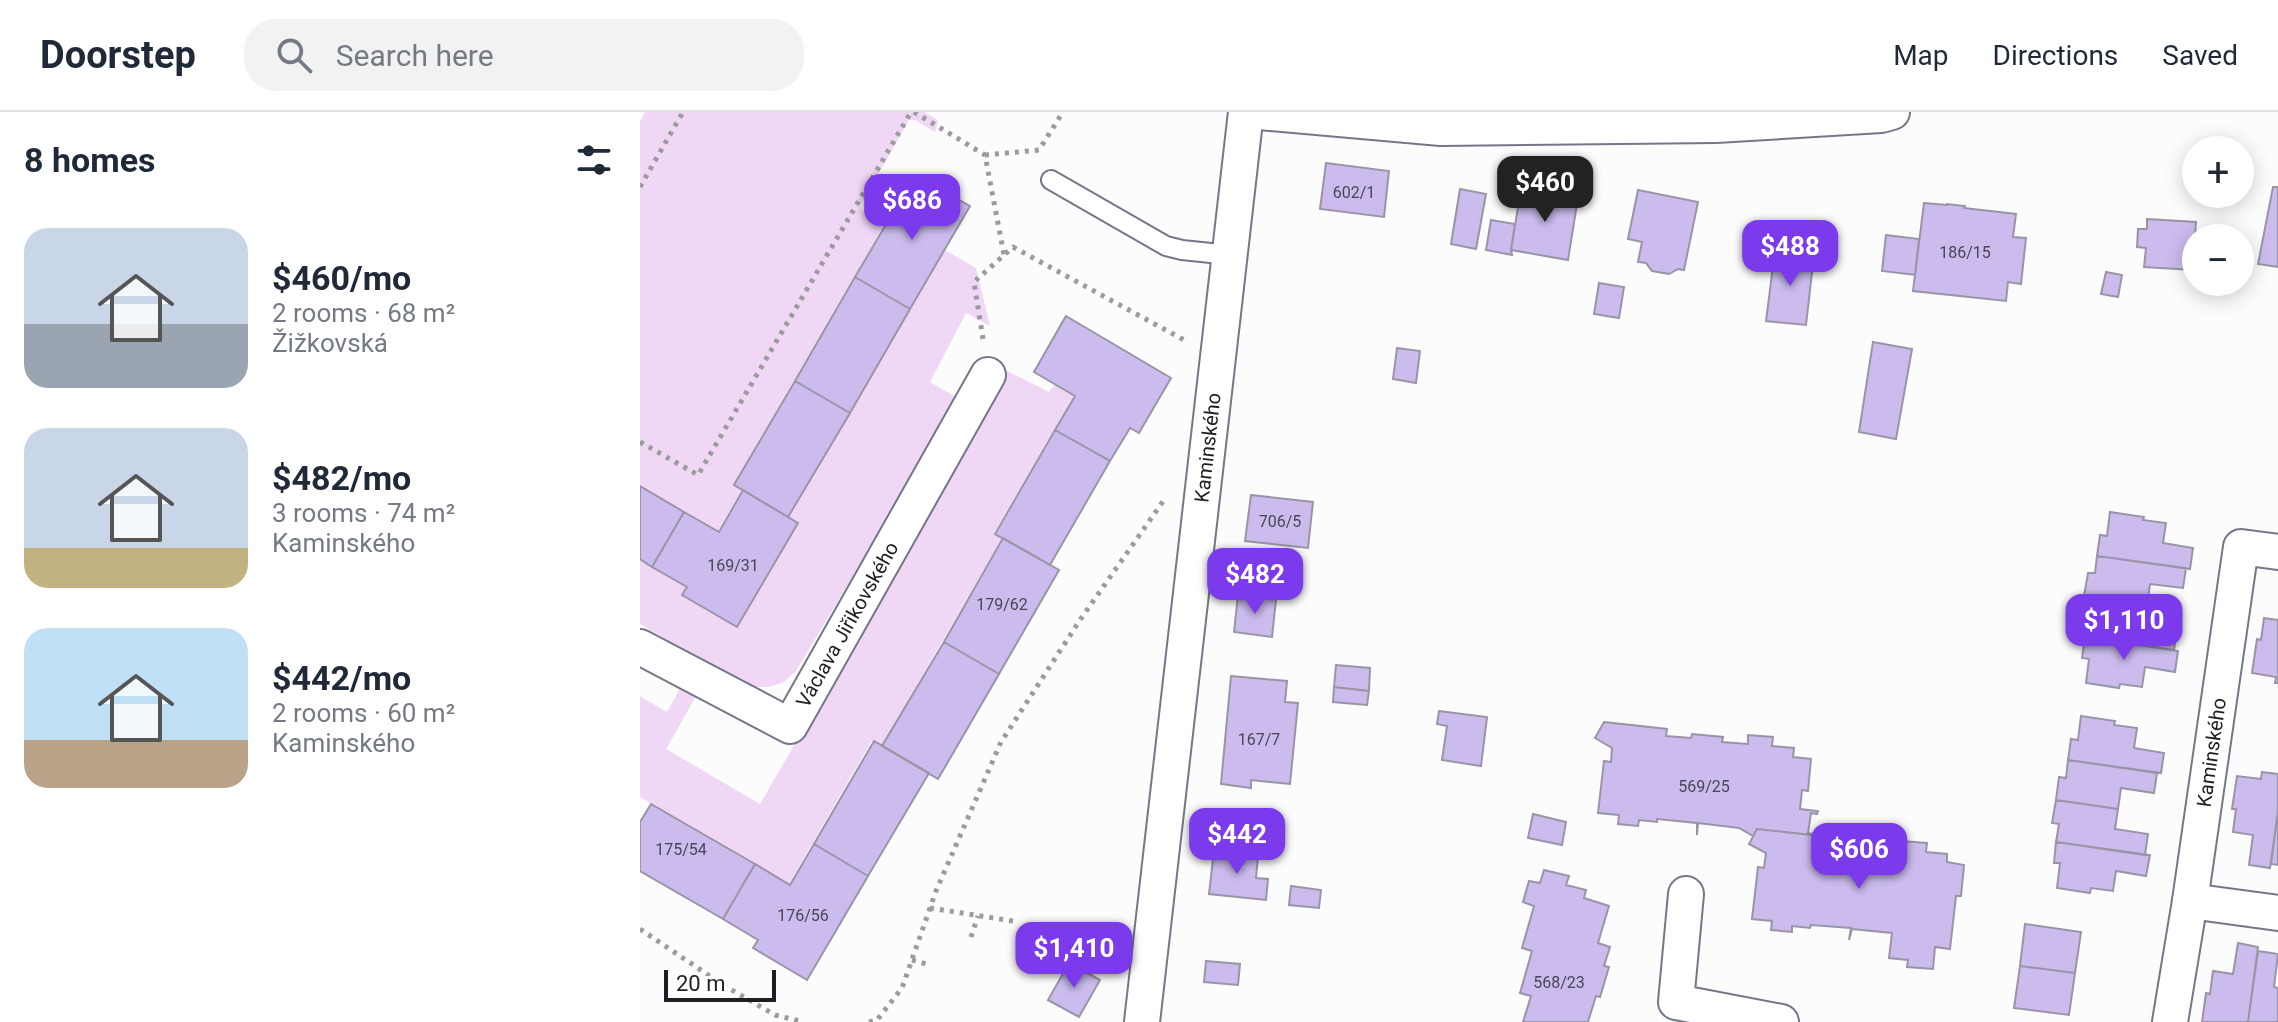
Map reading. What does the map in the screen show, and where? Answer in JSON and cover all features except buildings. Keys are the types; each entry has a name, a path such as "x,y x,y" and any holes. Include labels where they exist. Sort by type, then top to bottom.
{"street":[{"name":"Kaminského","path":"1142,1022 1246,112"},
{"path":"1259,112 1441,128 1716,125 1892,112"},
{"name":"Václava Jiřikovského","path":"640,647 790,726 988,375"},
{"name":"Kaminského","path":"2170,1022 2241,547 2278,552"},
{"path":"1686,894 1673,1012 1781,1022"},
{"path":"2190,901 2278,913"}],"lane":[{"path":"1051,180 1166,246 1230,255"}],"path":[{"path":"640,187 683,112"},
{"path":"640,442 698,475 912,112 985,155 1039,150 1063,112"},
{"path":"985,155 1004,256"},
{"path":"988,375 974,282 1013,247 1218,358"},
{"path":"869,1022 877,1020 902,988 930,908 1001,742 1080,620 1166,497"},
{"path":"930,908 1019,922"},
{"path":"971,937 978,916"},
{"path":"640,929 723,985 775,1015 804,1022"},
{"path":"912,960 930,965"}],"shaded area":[{"path":"645,112 924,112 938,120 935,132 915,120 909,120 860,206 863,212 876,220 882,212 889,216 734,484 742,489 718,531 640,486 640,122"},
{"path":"943,249 976,268 990,326 966,313 930,382 959,399 796,671 784,682 768,687 752,687 640,624 640,559 686,586 682,595 736,626 796,522 788,517"},
{"path":"999,367 1049,392 1055,384 1074,395 994,533 1002,538 882,746 872,740 789,884 640,797 640,696 667,712 681,687 696,696 666,749 760,804 876,604"}]}
